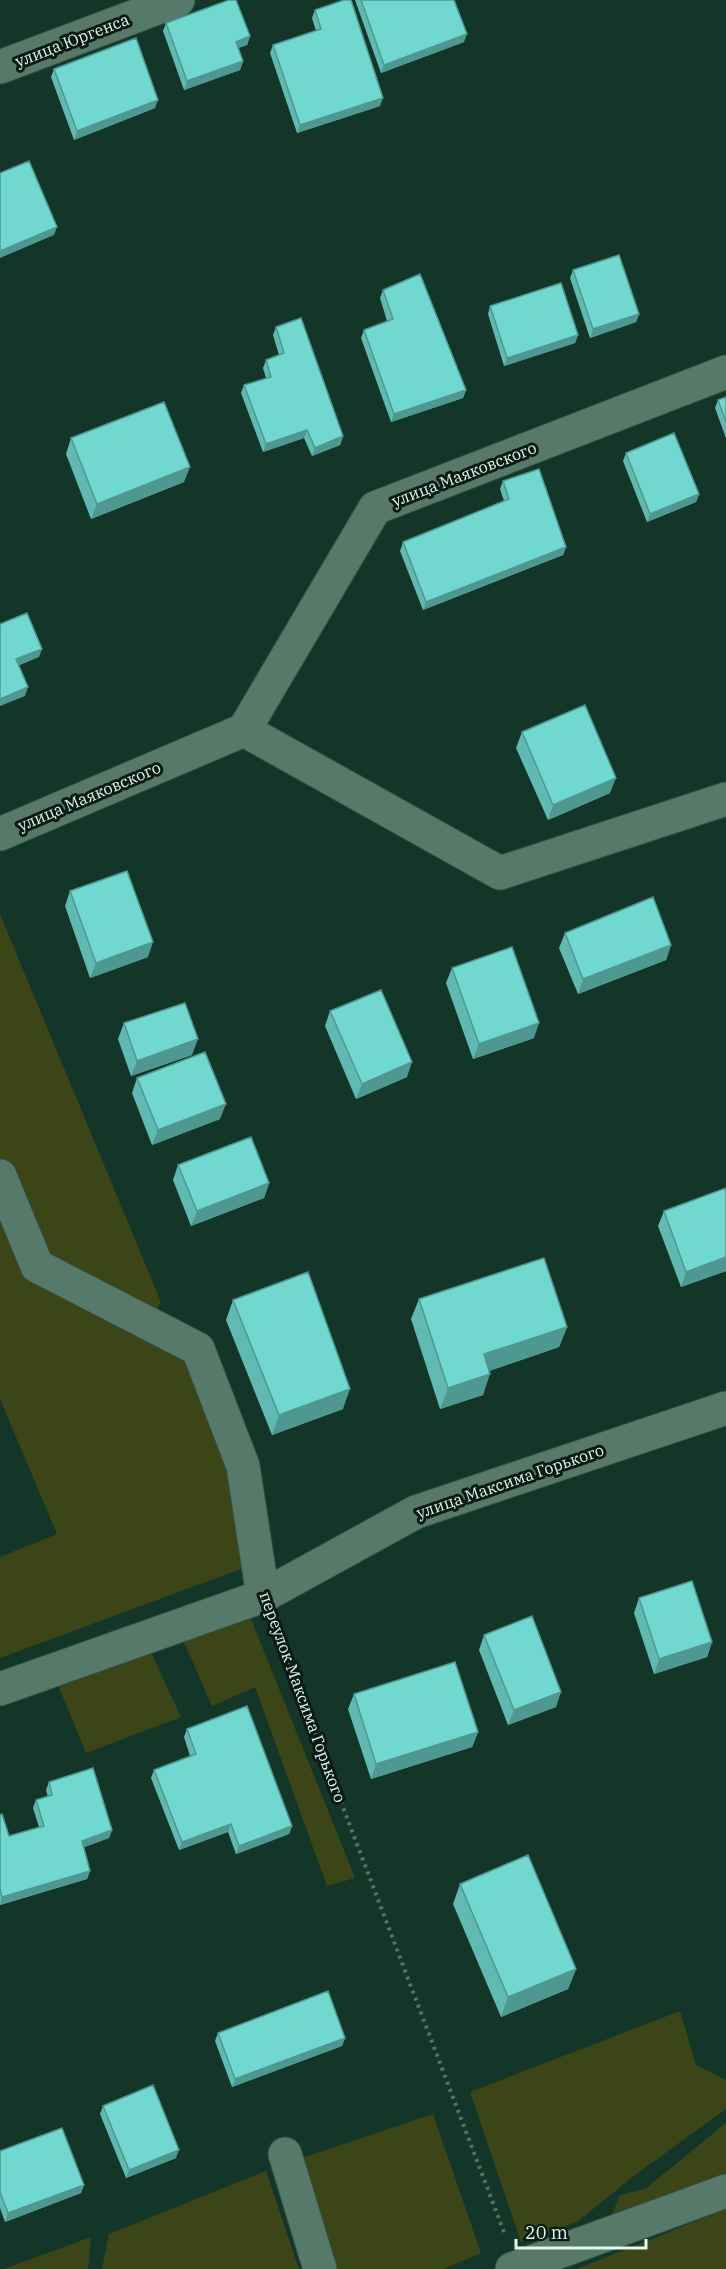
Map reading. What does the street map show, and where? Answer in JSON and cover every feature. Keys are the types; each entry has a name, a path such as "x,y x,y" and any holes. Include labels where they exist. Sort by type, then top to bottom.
{"street":[{"name":"улица Юргенса","path":"0,67 178,0"},
{"name":"улица Маяковского","path":"0,834 244,730 375,508 726,372"},
{"path":"244,730 500,873 726,798"},
{"name":"переулок Максима Горького","path":"0,1176 37,1266 198,1349 243,1466 263,1596"},
{"name":"улица Максима Горького","path":"0,1689 263,1596 416,1512 726,1408"},
{"path":"285,2154 320,2269"},
{"path":"514,2268 726,2191"}],"path":[{"name":"переулок Максима Горького","path":"263,1596 514,2268"}],"green space":[{"path":"0,914 161,1302 156,1310 34,1246 0,1163"},
{"path":"0,1209 24,1272 186,1354 225,1455 237,1509 241,1569 0,1658 0,1557 57,1534 0,1399"},
{"path":"249,1614 355,1878 327,1886 255,1687 212,1706 183,1640"},
{"path":"149,1648 181,1717 86,1753 56,1680"},
{"path":"680,2011 696,2065 726,2080 726,2109 635,2175 577,2222 521,2242 470,2092"},
{"path":"433,2114 481,2253 444,2269 337,2269 299,2159"},
{"path":"726,2123 726,2181 608,2224 620,2195 645,2189"},
{"path":"266,2171 299,2269 102,2269 109,2234"},
{"path":"726,2209 726,2269 577,2269"},
{"path":"91,2237 88,2269 4,2269"}],"building":[{"path":"229,0 236,0 250,36 236,42 243,61 187,81 166,23"},
{"path":"344,0 351,0 383,98 300,125 273,45 321,29 315,10"},
{"path":"361,0 454,0 467,34 384,65"},
{"path":"136,38 158,100 77,131 54,69"},
{"path":"29,161 57,227 0,251 0,173"},
{"path":"619,255 639,314 593,329 573,270"},
{"path":"420,274 466,390 394,414 364,330 393,319 383,290"},
{"path":"561,283 578,335 507,358 490,306"},
{"path":"301,318 343,436 315,448 307,430 266,444 244,385 271,377 266,360 284,353 276,327"},
{"path":"726,397 726,422 718,400"},
{"path":"164,402 190,467 97,504 71,438"},
{"path":"674,433 699,494 650,514 626,453"},
{"path":"539,469 566,547 426,602 403,542 509,499 503,481"},
{"path":"27,613 42,649 16,659 28,687 0,699 0,624"},
{"path":"585,705 616,778 553,805 522,732"},
{"path":"127,871 153,942 96,963 70,891"},
{"path":"653,897 671,945 583,979 565,933"},
{"path":"512,947 539,1023 479,1044 452,968"},
{"path":"381,990 412,1062 362,1084 330,1011"},
{"path":"185,1003 198,1039 137,1061 124,1023"},
{"path":"205,1052 226,1104 158,1130 137,1078"},
{"path":"251,1137 269,1183 197,1211 178,1165"},
{"path":"726,1188 726,1257 686,1272 664,1211"},
{"path":"544,1258 567,1327 484,1354 490,1374 448,1388 419,1299"},
{"path":"308,1272 350,1389 279,1415 233,1300"},
{"path":"692,1581 712,1642 659,1659 639,1598"},
{"path":"532,1616 561,1692 514,1710 484,1635"},
{"path":"455,1662 478,1732 376,1764 354,1694"},
{"path":"247,1706 292,1826 239,1846 231,1824 182,1842 154,1770 196,1754 187,1729"},
{"path":"93,1768 112,1830 82,1841 90,1871 2,1897 0,1889 0,1815 2,1814 9,1836 44,1826 36,1800 52,1795 49,1782"},
{"path":"528,1855 576,1969 508,1997 460,1884"},
{"path":"328,1991 345,2038 235,2079 218,2033"},
{"path":"153,2085 179,2150 129,2170 103,2106"},
{"path":"62,2128 84,2185 8,2213 0,2192 0,2151"}]}
